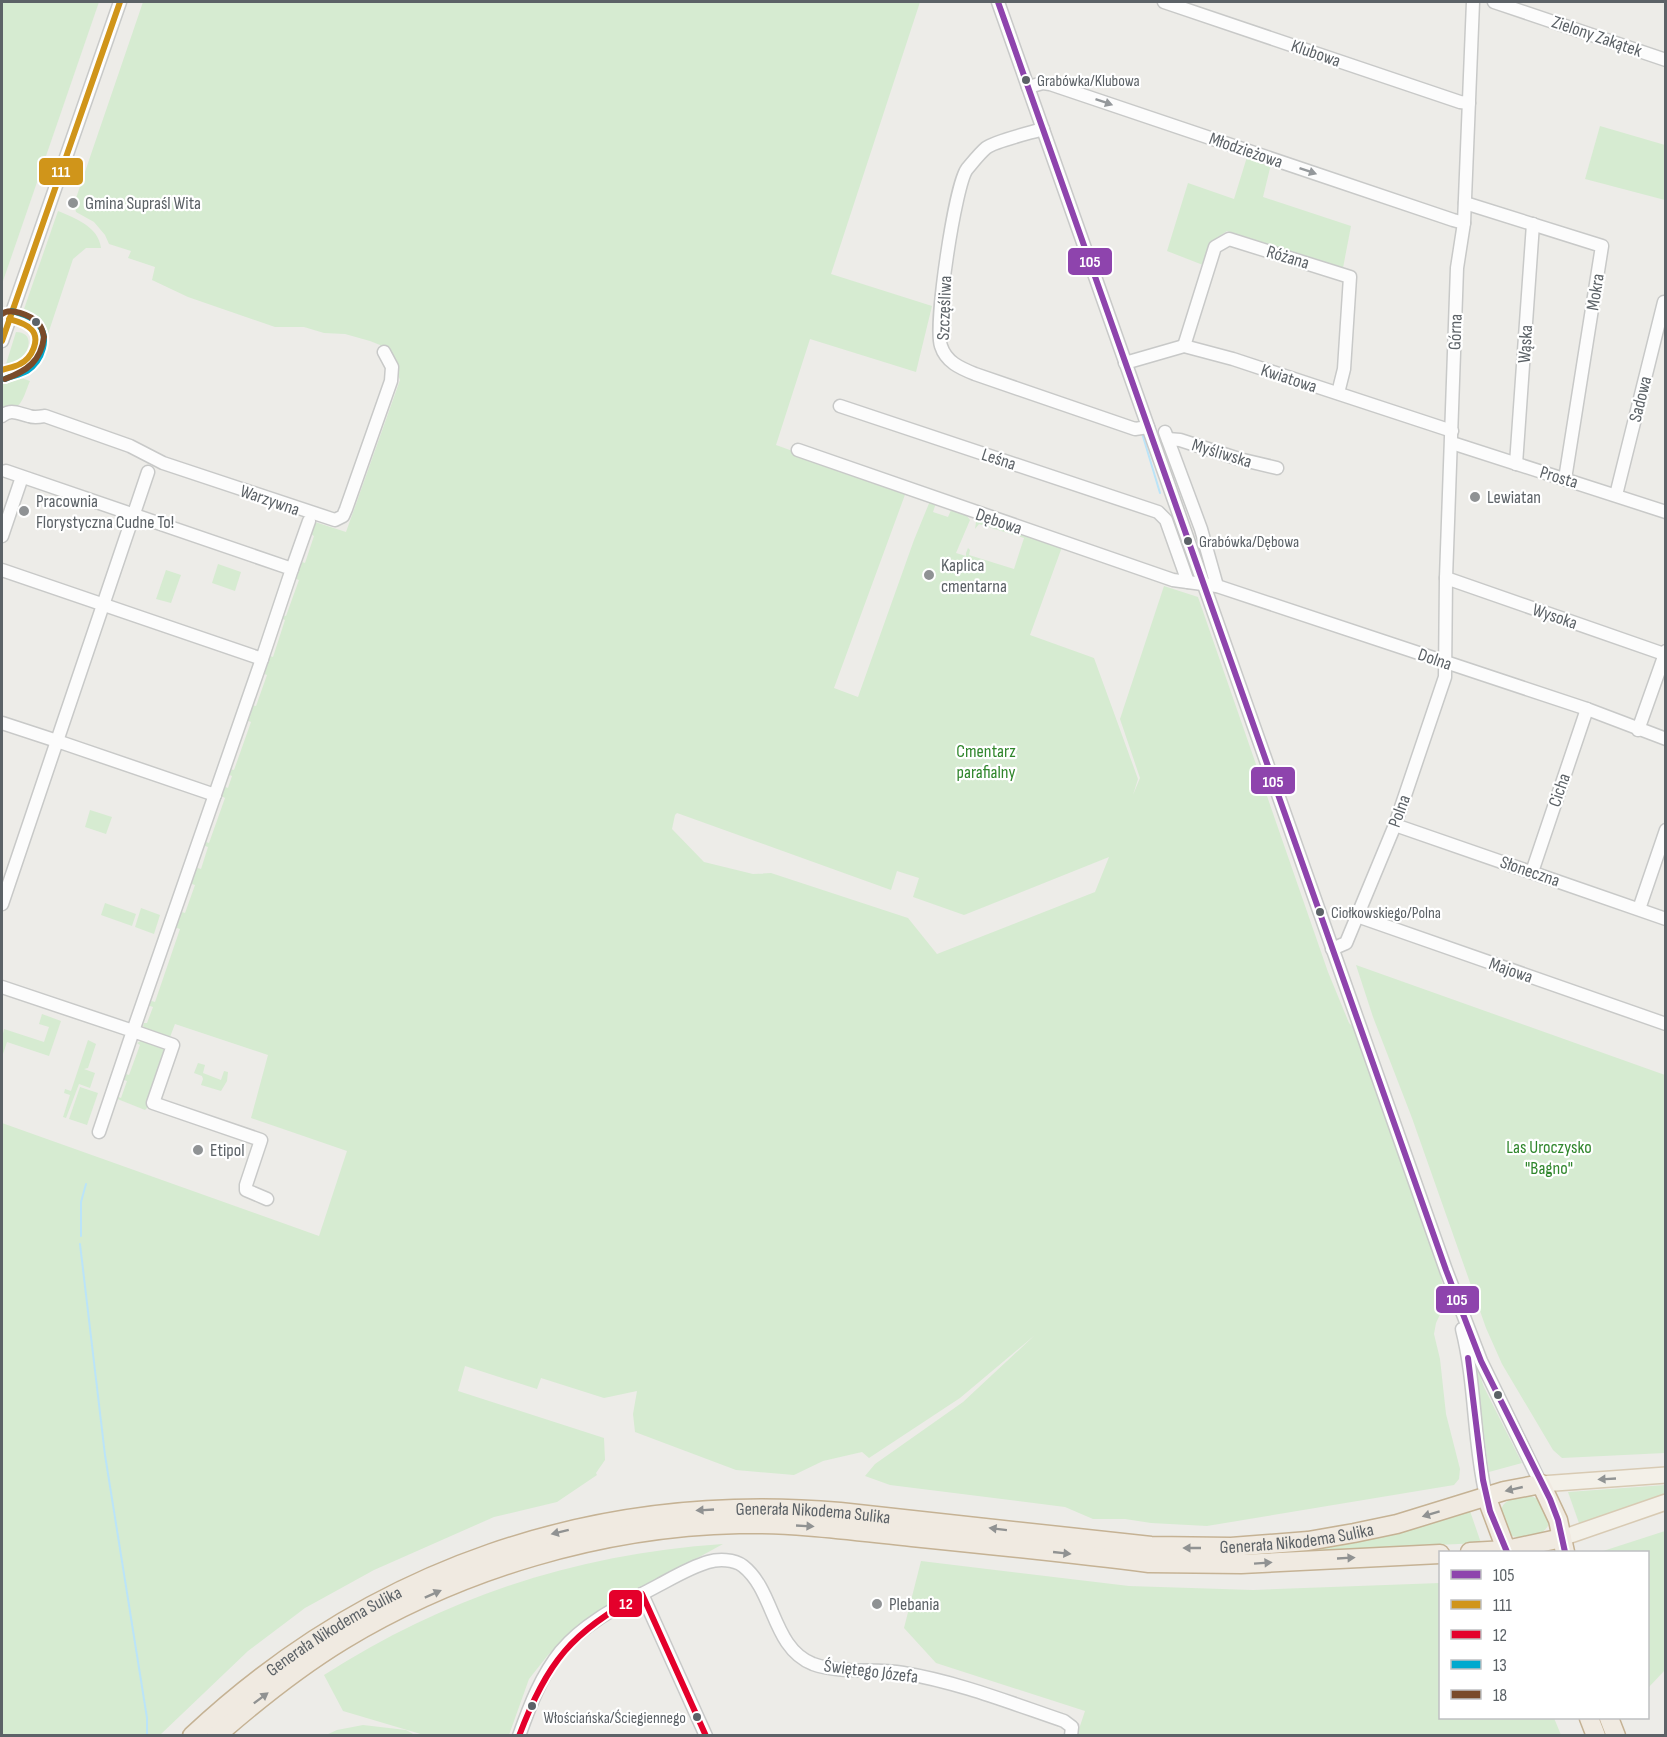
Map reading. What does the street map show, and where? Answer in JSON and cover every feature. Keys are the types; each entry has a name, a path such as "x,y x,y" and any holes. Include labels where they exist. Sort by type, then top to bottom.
{"highway":[{"name":"Generała Nikodema Sulika","path":"216,1736 358,1622 406,1587 491,1552 544,1536 598,1524 662,1513 764,1507 852,1513 1139,1545 1205,1548 1280,1544 1354,1533 1397,1524 1516,1488 1541,1484"},
{"path":"1486,1496 1506,1551 1563,1545 1558,1520 1541,1484"},
{"path":"747,1524 767,1517 770,1511 764,1507"},
{"name":"Generała Nikodema Sulika","path":"192,1736 222,1707 308,1642 498,1568 553,1551 626,1535 747,1524 830,1528 1158,1564 1241,1564 1439,1554"},
{"path":"1589,1719 1596,1736"},
{"path":"1609,1719 1616,1736"}],"main road":[{"path":"1541,1484 1665,1475"},
{"path":"1563,1545 1665,1502"}],"street":[{"path":"2,341 120,2"},
{"path":"998,2 1446,1270 1481,1361 1541,1484"},
{"name":"Klubowa","path":"1164,2 1460,102 1469,103"},
{"name":"Górna","path":"1446,662 1446,578 1457,268 1464,223 1473,2"},
{"name":"Zielony Zakątek","path":"1494,2 1665,60"},
{"name":"Młodzieżowa","path":"1028,87 1043,83 1050,84 1464,223"},
{"name":"Szczęśliwa","path":"1042,129 987,147 965,171 948,240 939,329 940,344 946,357 957,366 975,374 1135,429 1148,427"},
{"name":"Mokra","path":"1465,203 1602,246 1566,479"},
{"name":"Wąska","path":"1516,464 1533,224"},
{"name":"Różana","path":"1184,346 1215,247 1229,239 1350,277 1344,369 1338,393"},
{"name":"Sadowa","path":"1616,495 1664,302"},
{"path":"1125,363 1184,346"},
{"name":"Kwiatowa","path":"1184,346 1338,393 1452,437"},
{"name":"Warzywna","path":"2,416 14,411 32,417 45,416 130,446 163,463 334,520 343,516 346,509 391,381 392,367 384,352"},
{"name":"Leśna","path":"840,406 1158,512 1166,520 1188,582"},
{"name":"Myśliwska","path":"1217,586 1201,529 1166,435 1239,459 1277,468"},
{"name":"Prosta","path":"1452,437 1516,464 1665,512"},
{"name":"Dębowa","path":"798,450 1164,577 1181,582 1202,583"},
{"path":"6,471 292,569"},
{"path":"2,904 148,472"},
{"path":"2,536 22,477"},
{"path":"99,1132 309,521"},
{"path":"2,570 262,659"},
{"name":"Wysoka","path":"1446,578 1665,652"},
{"name":"Dolna","path":"1202,583 1217,586 1587,709 1665,739"},
{"path":"1638,730 1665,652"},
{"name":"Polna","path":"1332,949 1346,943 1395,825 1445,676 1446,662"},
{"name":"Cicha","path":"1532,872 1587,709"},
{"path":"2,723 215,795"},
{"name":"Słoneczna","path":"1395,825 1665,919"},
{"path":"1639,909 1665,830"},
{"name":"Majowa","path":"1357,916 1665,1024"},
{"path":"2,987 173,1045 153,1103 261,1140 246,1190 267,1199"},
{"path":"1446,1270 1465,1340 1472,1378 1477,1444 1486,1496"},
{"name":"Świętego Józefa","path":"642,1594 708,1562 719,1560 740,1564 755,1579 792,1649 810,1663 832,1669 901,1672 952,1684 1064,1721 1072,1727 1071,1736"},
{"path":"519,1736 530,1703 542,1679 562,1650 593,1622 642,1594 706,1736"}],"green space":[{"path":"2,2 99,2 2,284"},
{"name":"Cmentarz parafialny","path":"143,2 920,2 831,274 932,306 916,372 810,339 776,445 906,492 834,688 858,697 930,501 936,503 933,512 948,517 951,510 967,516 970,520 956,553 966,556 968,548 969,555 1014,569 1024,538 979,524 975,529 976,522 982,521 1062,547 1030,635 1094,658 1138,779 1133,795 1140,778 1120,719 1164,586 1198,597 1328,972 1349,1023 1359,1039 1440,1274 1446,1297 1434,1334 1440,1359 1446,1414 1460,1469 1459,1479 1454,1485 1207,1526 1125,1519 1093,1519 1065,1507 890,1485 865,1476 875,1464 963,1402 1035,1335 960,1398 869,1458 862,1452 823,1461 794,1475 736,1470 635,1432 633,1414 637,1391 604,1398 541,1378 537,1389 465,1366 458,1391 604,1438 605,1460 596,1473 597,1475 557,1502 494,1517 374,1570 305,1608 248,1651 160,1735 2,1735 2,1123 319,1236 347,1151 251,1118 268,1055 175,1024 170,1037 145,1029 143,1026 147,1023 153,1007 147,1005 148,1000 155,1002 180,929 174,927 179,911 185,913 195,885 189,883 194,867 201,869 208,847 202,845 203,841 209,843 225,798 219,795 222,786 228,788 232,776 227,774 229,769 234,770 251,722 246,720 251,705 256,706 267,675 262,673 267,655 273,657 285,620 280,618 282,615 286,616 299,580 294,578 299,561 305,563 314,536 309,533 312,521 346,532 400,380 390,355 380,345 345,334 324,333 304,327 275,327 188,297 152,280 155,267 128,258 131,251 109,244 94,222 76,212 74,204","holes":["677,813 891,890 897,871 919,878 913,897 964,915 1109,857 1095,892 937,954 908,918 771,873 753,874 704,862 672,829 675,815"]},
{"path":"1600,126 1665,145 1665,200 1585,179"},
{"path":"1247,157 1271,164 1263,197 1351,226 1343,268 1227,231 1211,242 1203,265 1167,251 1188,183 1234,199"},
{"path":"58,211 79,220 91,229 96,234 101,248 86,248 73,259 47,337 43,336 40,326 23,312"},
{"path":"16,332 28,338 27,350 21,358 6,364"},
{"path":"13,375 30,381 23,399 16,407 2,409 2,380"},
{"path":"218,564 241,572 235,591 212,583"},
{"path":"166,570 181,575 171,603 156,599"},
{"path":"90,810 112,817 106,834 85,827"},
{"path":"105,903 136,914 132,926 101,915"},
{"path":"141,908 160,915 154,934 135,927"},
{"name":"Las Uroczysko \"Bagno\"","path":"1356,965 1665,1075 1665,1453 1562,1458 1553,1450 1502,1364 1486,1328"},
{"path":"42,1014 61,1021 49,1056 7,1042 2,1057 4,1029 44,1042 49,1027 39,1024"},
{"path":"88,1040 96,1044 88,1068 84,1069 95,1073 90,1088 79,1084 66,1118 63,1117 70,1095 64,1093 65,1089 71,1091"},
{"path":"141,1041 167,1050 145,1110 115,1098 115,1096 121,1098 127,1081 121,1079 123,1073 129,1075 140,1045 137,1043"},
{"path":"198,1063 205,1065 203,1073 221,1080 224,1071 228,1072 227,1081 221,1091 201,1085 202,1076 194,1073"},
{"path":"80,1087 98,1093 87,1125 69,1119"},
{"path":"1473,1356 1484,1387 1522,1463 1489,1472"},
{"path":"1665,1485 1665,1497 1580,1526 1568,1492"},
{"path":"1529,1495 1542,1501 1549,1520 1548,1525 1545,1530 1535,1536 1512,1536 1503,1519 1502,1508 1508,1501"},
{"path":"1469,1508 1481,1543 1325,1550 1288,1556 1232,1559 1176,1553"},
{"path":"1665,1531 1665,1670 1649,1687 1649,1551 1603,1551"},
{"path":"723,1544 586,1619 548,1655 529,1679 509,1735 424,1735 343,1711 324,1675 418,1623 466,1601 515,1584 565,1569 616,1558 669,1549"},
{"path":"921,1561 1129,1586 1253,1590 1439,1583 1439,1719 1554,1719 1561,1735 1077,1735 1085,1711 936,1663 904,1628"},
{"path":"363,1725 406,1730 415,1735 326,1735 337,1730"}],"waterway":[{"path":"1142,433 1160,493"},
{"path":"81,1236 81,1202 86,1184"},
{"path":"80,1244 105,1455 147,1718 147,1736"}],"transit line":[{"name":"111","path":"2,341 120,2"},
{"name":"105","path":"998,2 1446,1270 1481,1361 1550,1499 1558,1520 1565,1551"},
{"name":"18","path":"2,314 10,311 30,317 39,324 44,337 40,353 32,364 5,379"},
{"name":"13","path":"5,379 32,367 40,355 44,342 41,329 35,321 12,311"},
{"name":"111","path":"2,370 24,361 31,353 35,343 31,329 9,319"},
{"name":"105","path":"1468,1358 1483,1480 1490,1511 1507,1551"},
{"name":"12","path":"519,1736 540,1688 565,1651 597,1621 642,1594 706,1736"}],"place":[{"name":"Grabówka/Klubowa","path":"1026,80"},
{"name":"Gmina Supraśl Wita","path":"73,203"},
{"name":"Lewiatan","path":"1475,497"},
{"name":"Pracownia Florystyczna Cudne To!","path":"24,511"},
{"name":"Grabówka/Dębowa","path":"1188,541"},
{"name":"Kaplica cmentarna","path":"929,575"},
{"name":"Ciołkowskiego/Polna","path":"1320,912"},
{"name":"Etipol","path":"198,1150"},
{"name":"Plebania","path":"877,1604"},
{"name":"Włościańska/Ściegiennego","path":"697,1717"}]}
